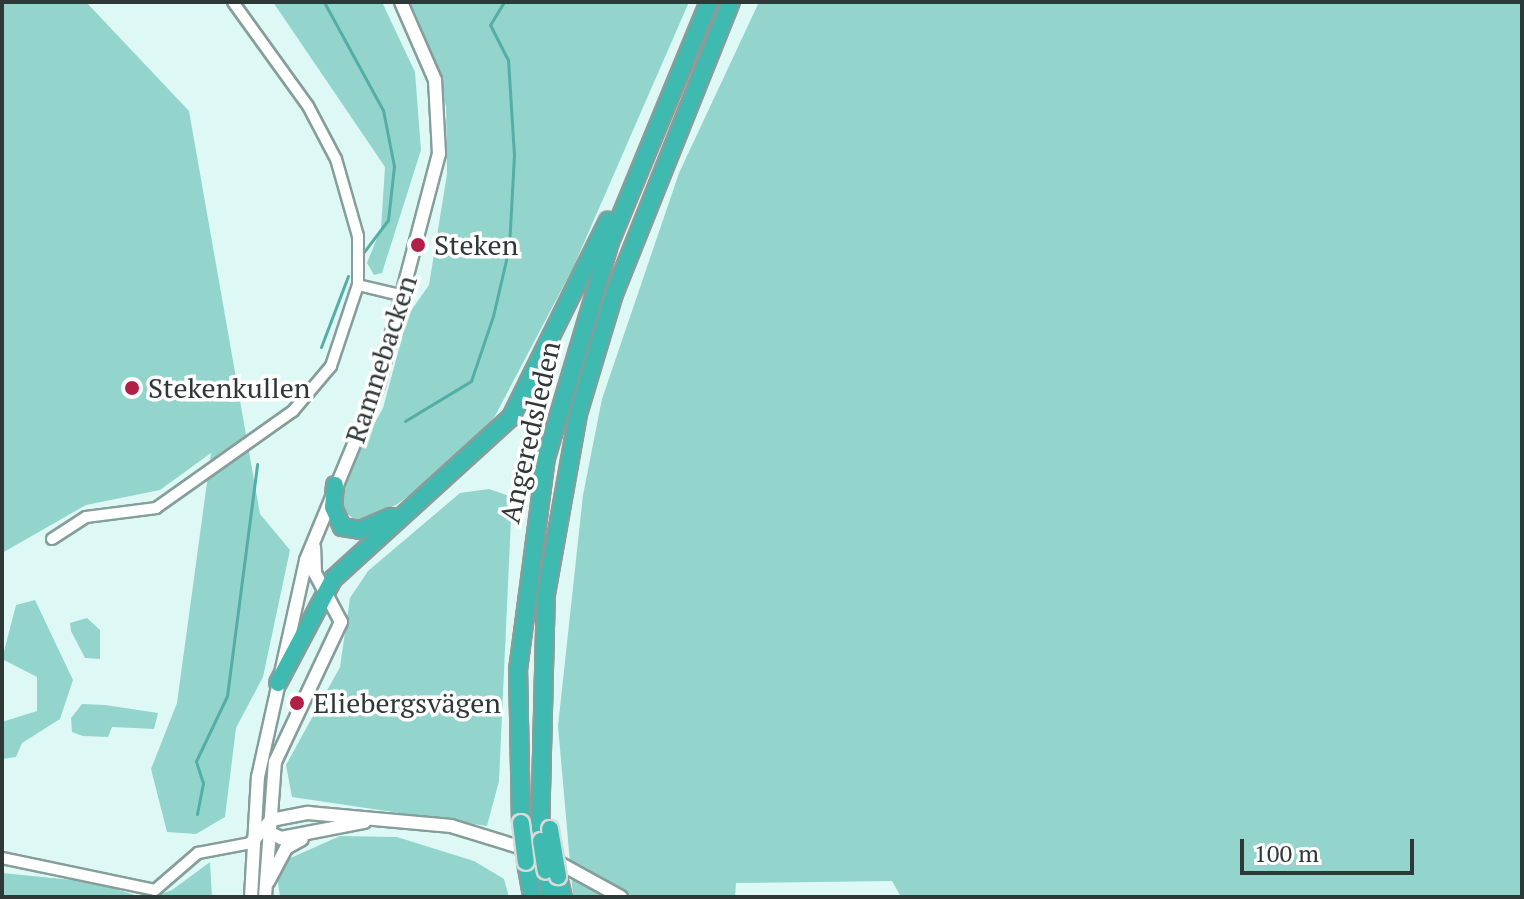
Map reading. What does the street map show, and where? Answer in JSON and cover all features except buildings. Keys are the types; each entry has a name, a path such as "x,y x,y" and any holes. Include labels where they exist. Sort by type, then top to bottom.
{"highway":[{"name":"Angeredsleden","path":"532,897 521,823 518,670 541,486 582,324 648,144 709,2"},
{"name":"Angeredsleden","path":"552,874 545,831 537,730 551,553 594,352 731,2"},
{"path":"278,683 325,589 511,417 648,144"},
{"path":"335,485 335,516 349,529 371,527 424,498"},
{"path":"550,897 552,874"},
{"path":"552,874 563,897"}],"street":[{"path":"52,539 78,519 156,508 293,411 331,366 358,285 358,236 336,159 308,106 233,2"},
{"name":"Ramnebacken","path":"251,897 251,843 278,683 315,528 378,386 404,296 441,118 435,80 401,2"},
{"path":"358,285 404,296"},
{"name":"Ramnebacken","path":"265,893 265,830 281,743 340,632 340,613 314,566 315,528"},
{"path":"2,858 155,890 198,853 251,843 287,814 451,826 507,842 621,897"},
{"path":"265,830 281,838 380,820"},
{"path":"265,893 286,848 330,829"}],"shaded area":[{"path":"2,2 86,2 189,111 260,514 290,550 263,677 236,728 225,817 196,834 167,832 151,769 177,703 211,453 160,490 86,505 2,553"},
{"path":"273,2 382,2 415,72 421,150 382,273 374,275 367,263 381,228 385,167"},
{"path":"409,2 689,2 573,268 495,416 457,461 396,505 356,521 340,508 342,482 383,408 408,315 429,285 447,174 446,106"},
{"path":"759,2 1522,2 1522,897 901,897 892,881 736,883 735,897 573,897 558,726 583,495 602,399 679,173"},
{"path":"489,489 512,497 499,781 487,826 292,797 286,765 340,667 350,598 368,571 460,493"},
{"path":"35,600 73,680 60,719 22,743 16,757 2,759 2,722 37,711 37,677 2,659 16,605"},
{"path":"87,618 100,630 100,659 85,658 71,631 70,623"},
{"path":"82,704 158,713 154,729 112,727 108,737 83,736 72,732 71,718"},
{"path":"340,836 397,837 474,861 504,879 509,897 280,897 277,876 286,860"},
{"path":"210,862 212,897 152,897 172,890"},
{"path":"2,873 93,882 141,897 2,897"}],"waterway":[{"path":"324,2 383,110 394,166 388,220 364,252"},
{"path":"405,421 471,381 493,316 509,247 514,155 508,60 490,25 504,2"},
{"path":"321,347 348,276"},
{"path":"197,814 203,783 196,761 227,696 257,464"}],"place":[{"name":"Steken","path":"418,245"},
{"name":"Stekenkullen","path":"132,388"},
{"name":"Eliebergsvägen","path":"297,703"}]}
